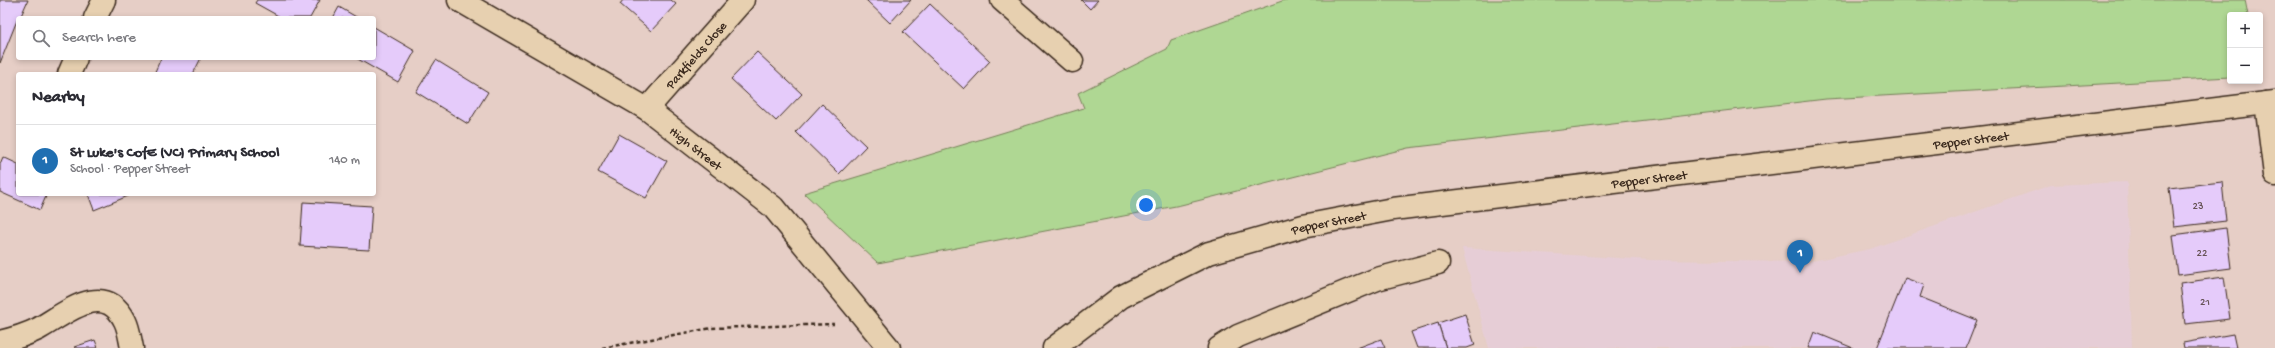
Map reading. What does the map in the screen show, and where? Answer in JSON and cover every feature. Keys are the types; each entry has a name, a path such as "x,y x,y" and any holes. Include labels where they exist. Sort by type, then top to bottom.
{"main road":[{"path":"96,16 104,0"},
{"name":"High Street","path":"459,0 647,109 773,207 889,348"},
{"name":"Parkfields Close","path":"647,109 743,0"},
{"path":"1002,0 1072,61"},
{"path":"70,72 75,60"},
{"path":"2270,102 2275,175"},
{"name":"Pepper Street","path":"1054,348 1121,298 1209,253 1303,226 1393,209 2270,102"},
{"path":"1220,348 1238,336 1377,279 1438,263"},
{"path":"0,342 37,330 61,314 90,300 105,302 115,306 126,322 132,348"}],"path":[{"path":"602,348 712,328 868,323"}],"shaded area":[{"path":"2127,182 2132,348 1489,348 1462,248 1650,260 1807,262 1870,249 2051,185"}],"green space":[{"path":"1285,0 2245,0 2247,12 2227,12 2227,77 1826,99 1408,148 1181,205 878,263 804,193 1084,108 1078,93 1167,49 1171,40"}],"building":[{"path":"0,0 28,0 21,16 16,16 16,23 0,63"},
{"path":"257,0 320,0 311,16 278,16 255,3"},
{"path":"623,0 671,0 676,4 651,31 620,4"},
{"path":"866,0 911,0 890,23"},
{"path":"1081,0 1098,0 1090,9"},
{"path":"930,4 990,61 964,89 903,32"},
{"path":"339,7 355,16 334,16"},
{"path":"376,28 415,51 398,82 360,60 376,60"},
{"path":"757,52 802,94 776,121 731,79"},
{"path":"160,60 200,60 194,72 155,72"},
{"path":"436,60 488,92 468,124 416,92"},
{"path":"822,104 866,146 839,174 796,132"},
{"path":"619,134 667,161 646,198 598,172"},
{"path":"3,157 16,163 16,196 46,196 40,210 0,192 0,164"},
{"path":"2222,182 2226,221 2174,227 2169,188"},
{"path":"89,196 128,196 94,210"},
{"path":"303,202 372,206 369,250 300,246"},
{"path":"2226,228 2231,268 2178,275 2173,235"},
{"path":"2224,277 2230,319 2185,324 2180,283"},
{"path":"1905,278 1924,285 1920,297 1977,320 1966,348 1877,348"},
{"path":"1465,314 1475,345 1467,348 1446,348 1438,323"},
{"path":"1438,323 1446,348 1417,348 1411,332"},
{"path":"1814,332 1853,348 1808,348"},
{"path":"2233,334 2236,348 2184,348 2183,343"},
{"path":"1381,339 1385,348 1357,348"},
{"path":"95,340 98,348 74,347"}],"place":[{"name":"St Luke's CofE (VC) Primary School","path":"1800,273"}]}
